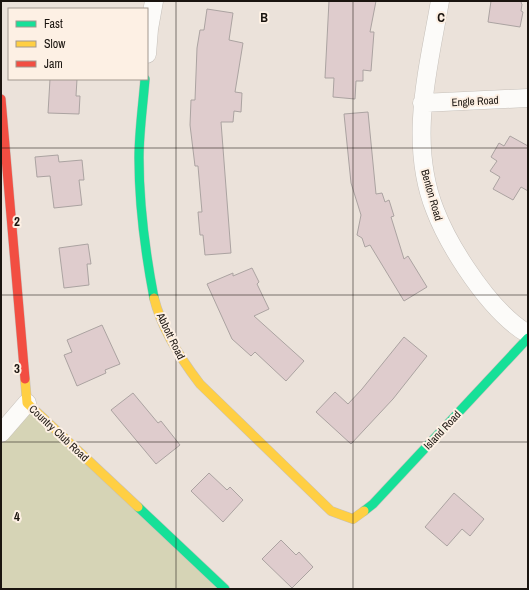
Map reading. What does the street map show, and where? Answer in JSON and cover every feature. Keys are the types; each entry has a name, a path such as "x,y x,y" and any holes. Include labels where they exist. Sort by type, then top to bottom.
{"street":[{"path":"148,42 154,1"},
{"name":"Benton Road","path":"440,1 422,104 420,138 425,174 434,209 449,242 472,278 503,315 528,334"},
{"name":"Abbott Road","path":"145,80 139,157 140,206 145,254 154,300 166,332 183,362 200,384 331,511 354,519"},
{"name":"Engle Road","path":"422,104 528,98"},
{"name":"Country Club Road","path":"1,99 27,403 225,589"},
{"name":"Island Road","path":"354,519 374,504 528,338"},
{"path":"1,433 27,403"}],"shaded area":[{"path":"27,403 221,589 1,589 1,433"}],"building":[{"path":"329,1 376,1 370,32 374,32 371,71 363,70 363,81 356,81 355,99 333,97 334,78 325,78"},
{"path":"491,1 522,1 521,11 523,12 520,27 488,22"},
{"path":"207,9 233,13 229,40 243,43 235,92 242,93 241,112 234,111 233,122 221,122 231,253 205,255 203,235 200,235 198,212 202,212 198,166 195,166 190,125 191,100 195,100 197,48 200,30 204,30"},
{"path":"50,80 77,80 76,96 80,96 79,114 48,113"},
{"path":"368,112 376,194 382,193 385,202 389,200 394,216 391,217 404,259 408,256 427,287 404,301 370,245 365,247 362,238 357,235 361,215 351,183 344,114"},
{"path":"510,136 528,146 528,191 521,187 513,200 493,189 500,177 490,171 497,161 491,157 499,143 504,146"},
{"path":"58,155 59,162 82,160 84,180 79,180 82,205 54,208 50,176 37,177 35,157"},
{"path":"88,244 91,264 87,264 89,285 64,288 59,248"},
{"path":"252,268 259,282 257,284 269,309 254,316 304,361 286,381 255,352 251,356 232,339 207,284 233,273 233,276"},
{"path":"102,325 120,364 105,370 106,373 77,386 64,355 72,352 67,340"},
{"path":"404,337 427,356 393,399 351,444 316,412 335,392 348,404"},
{"path":"133,393 158,423 161,421 180,445 156,464 111,410"},
{"path":"209,473 227,490 230,487 243,500 223,522 191,491"},
{"path":"454,493 484,519 470,536 462,529 447,546 425,527"},
{"path":"281,540 296,555 299,552 313,567 292,588 262,559"}],"traffic: fast":[{"path":"145,80 140,138 139,176 143,228 154,298"},
{"path":"364,511 373,504 528,338"},
{"path":"138,507 225,589"}],"traffic: slow":[{"path":"154,298 157,310 172,343 200,384 331,511 353,519 364,511"},
{"path":"25,379 27,403 138,507"}],"traffic: jam":[{"path":"1,99 25,379"}]}
